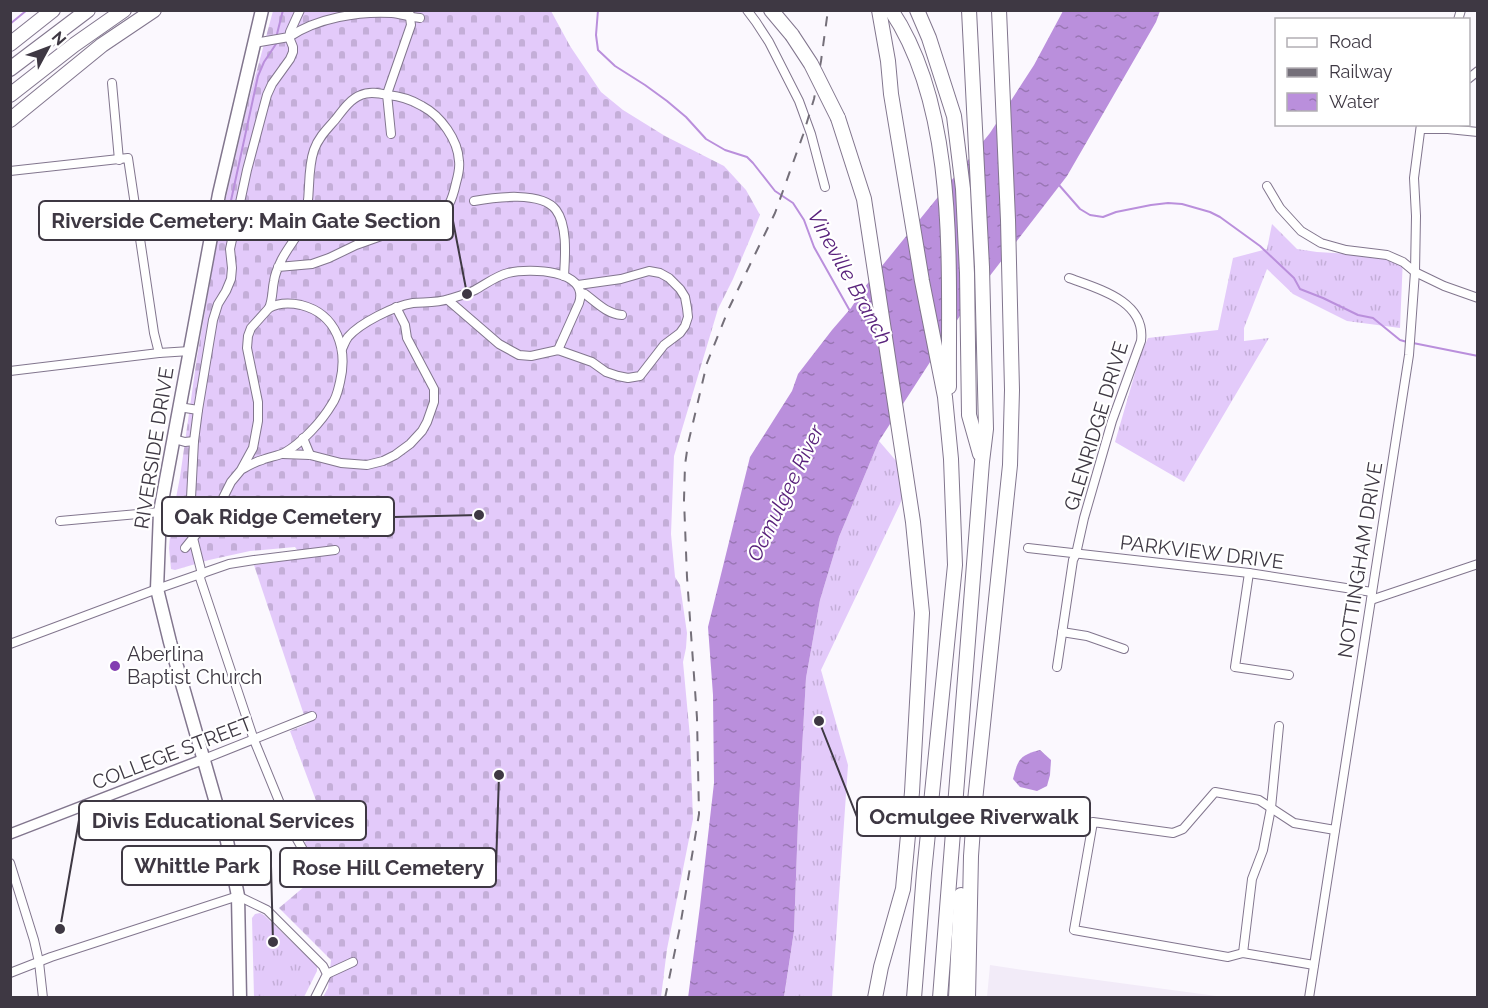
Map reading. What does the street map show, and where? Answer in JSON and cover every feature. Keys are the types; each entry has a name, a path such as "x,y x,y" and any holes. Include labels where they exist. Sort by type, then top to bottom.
{"highway":[{"path":"10,44 53,10"},
{"path":"10,95 74,45 124,10"},
{"path":"10,120 102,45 154,10"},
{"path":"771,10 811,64 838,118 864,199 913,522 922,613 912,792 903,888 880,967 875,998"},
{"path":"879,10 922,281 949,431"},
{"path":"891,10 914,50 926,85 936,125 944,182 948,238 949,431 956,565 924,873 914,998"},
{"path":"918,10 930,38 954,116 963,189 969,415 982,462"},
{"path":"940,998 986,429 982,267 969,10"},
{"path":"994,10 998,28"},
{"path":"968,998 971,856 975,801 1010,465 1012,390 1008,220 999,10"},
{"path":"10,69 88,11"},
{"path":"956,998 962,886 971,856"}],"main road":[{"name":"RIVERSIDE DRIVE","path":"240,998 238,896 227,841 157,589 160,512 219,194 262,10"}],"street":[{"path":"300,10 289,37 293,52 267,95 247,170 230,249 231,279 215,311 194,441 191,498 193,538 200,574 254,740 288,823 317,875"},
{"path":"747,10 764,32 799,100 825,187"},
{"path":"254,43 289,37 304,29 341,16 393,13 409,14 420,18"},
{"path":"391,134 387,94 411,25 409,14"},
{"path":"112,83 119,159"},
{"path":"184,548 219,506 253,448 258,421 258,402 246,348 248,336 251,328 269,308 278,267 304,222 311,160 319,140 355,98 367,93 387,94 424,106 441,122 454,141 459,167 448,207 432,218 356,244 312,264 278,267"},
{"path":"1421,127 1478,132"},
{"name":"NOTTINGHAM DRIVE","path":"1309,998 1410,347 1415,272 1414,178 1421,127"},
{"path":"10,171 128,158 152,322 159,352"},
{"path":"1267,186 1280,208 1301,231 1321,243 1346,250 1387,255 1444,286 1478,298"},
{"path":"474,201 493,198 523,198 545,202 557,210 565,244 564,276"},
{"path":"342,349 352,334 396,307 448,300 509,273 532,271 564,276 572,279 585,294 607,310 622,315"},
{"path":"448,300 499,344 519,355 531,356 558,351 592,362 606,372 628,378 640,376 664,345 680,333 688,317 685,297 675,282 660,273 649,271 580,289"},
{"name":"GLENRIDGE DRIVE","path":"1057,667 1072,560 1076,554 1098,467 1141,342 1142,332 1136,315 1129,306 1100,289 1069,278"},
{"path":"558,351 579,303 580,289"},
{"path":"269,308 276,305 294,304 313,309 336,331 342,349 342,371 334,401 323,417 303,438 282,454"},
{"path":"241,470 263,459 282,454 310,455 352,465 367,465 383,461 410,444 427,422 434,402 434,389 407,338 405,325 396,307"},
{"path":"336,331 352,334"},
{"path":"10,371 159,352 190,351"},
{"path":"180,407 198,410"},
{"path":"303,438 310,455"},
{"path":"174,439 185,442 194,441"},
{"path":"253,448 263,459"},
{"path":"60,521 160,512"},
{"name":"PARKVIEW DRIVE","path":"1028,548 1249,573 1372,596"},
{"path":"10,644 229,564 335,550"},
{"path":"1372,596 1478,564"},
{"path":"1249,573 1235,667 1289,675"},
{"path":"1062,632 1087,636 1124,649"},
{"name":"COLLEGE STREET","path":"10,834 312,716"},
{"path":"1243,953 1252,879 1263,850 1270,808 1279,726"},
{"path":"1314,965 1243,953 1228,957 1074,930 1093,822 1173,833 1183,828 1215,792 1259,800 1294,823 1335,830"},
{"path":"10,863 34,940 43,998"},
{"path":"10,973 238,896 267,910 323,966 327,974"},
{"path":"315,998 327,974 353,962"}],"shaded area":[{"path":"990,965 1023,970 1224,997 987,997"}],"green space":[{"path":"273,11 551,11 570,46 601,92 623,110 665,136 724,166 746,190 760,215 718,309 674,456 671,534 675,577 680,585 687,633 683,662 690,737 693,819 667,949 661,997 323,997 328,988 331,960 279,908 318,875 304,843 316,830 321,814 290,731 307,724 254,565 303,558 295,547 250,551 175,570 171,569 169,548 197,357 221,219 248,103"},
{"path":"1272,224 1297,249 1403,257 1400,328 1347,321 1293,294 1267,269 1244,328 1244,341 1269,338 1184,482 1115,442 1140,356 1148,338 1218,330 1233,258 1267,249"},
{"path":"879,441 910,477 900,504 821,670 848,765 832,997 784,998 794,931 806,678 820,600 839,537"},
{"path":"260,913 317,966 317,971 304,997 254,997 252,918 255,914"}],"water":[{"name":"Ocmulgee River","path":"1063,11 1160,11 1156,22 1067,176 965,308 879,441 839,537 820,600 806,678 794,931 784,997 688,998 714,783 713,695 708,627 750,457 792,391 798,374 851,308 864,288 990,133 1034,65"},
{"path":"1040,750 1051,760 1047,786 1037,791 1020,787 1013,779 1018,762 1024,756"}],"waterway":[{"path":"10,24 27,10"},
{"path":"277,34 283,10"},
{"name":"Vineville Branch","path":"598,10 596,35 598,50 615,66 667,101 706,139 725,150 747,157 775,191 793,203 804,220 814,247 850,311"},
{"path":"227,219 258,76 276,44"},
{"path":"1059,185 1080,209 1090,215 1103,217 1116,212 1168,203 1182,204 1210,212 1260,246 1294,278 1300,289 1358,315 1373,318 1400,340 1407,342"},
{"path":"1413,343 1478,356"}],"railway":[{"path":"665,998 680,927 699,814 697,718 684,500 688,444 707,363 729,308 775,213 803,135 814,99 828,10"}],"place":[{"name":"Riverside Cemetery: Main Gate Section","path":"467,294"},
{"name":"Oak Ridge Cemetery","path":"479,515"},
{"name":"Aberlina Baptist Church","path":"115,666"},
{"name":"Ocmulgee Riverwalk","path":"819,721"},
{"name":"Rose Hill Cemetery","path":"499,775"},
{"name":"Divis Educational Services","path":"60,929"},
{"name":"Whittle Park","path":"273,942"}]}
